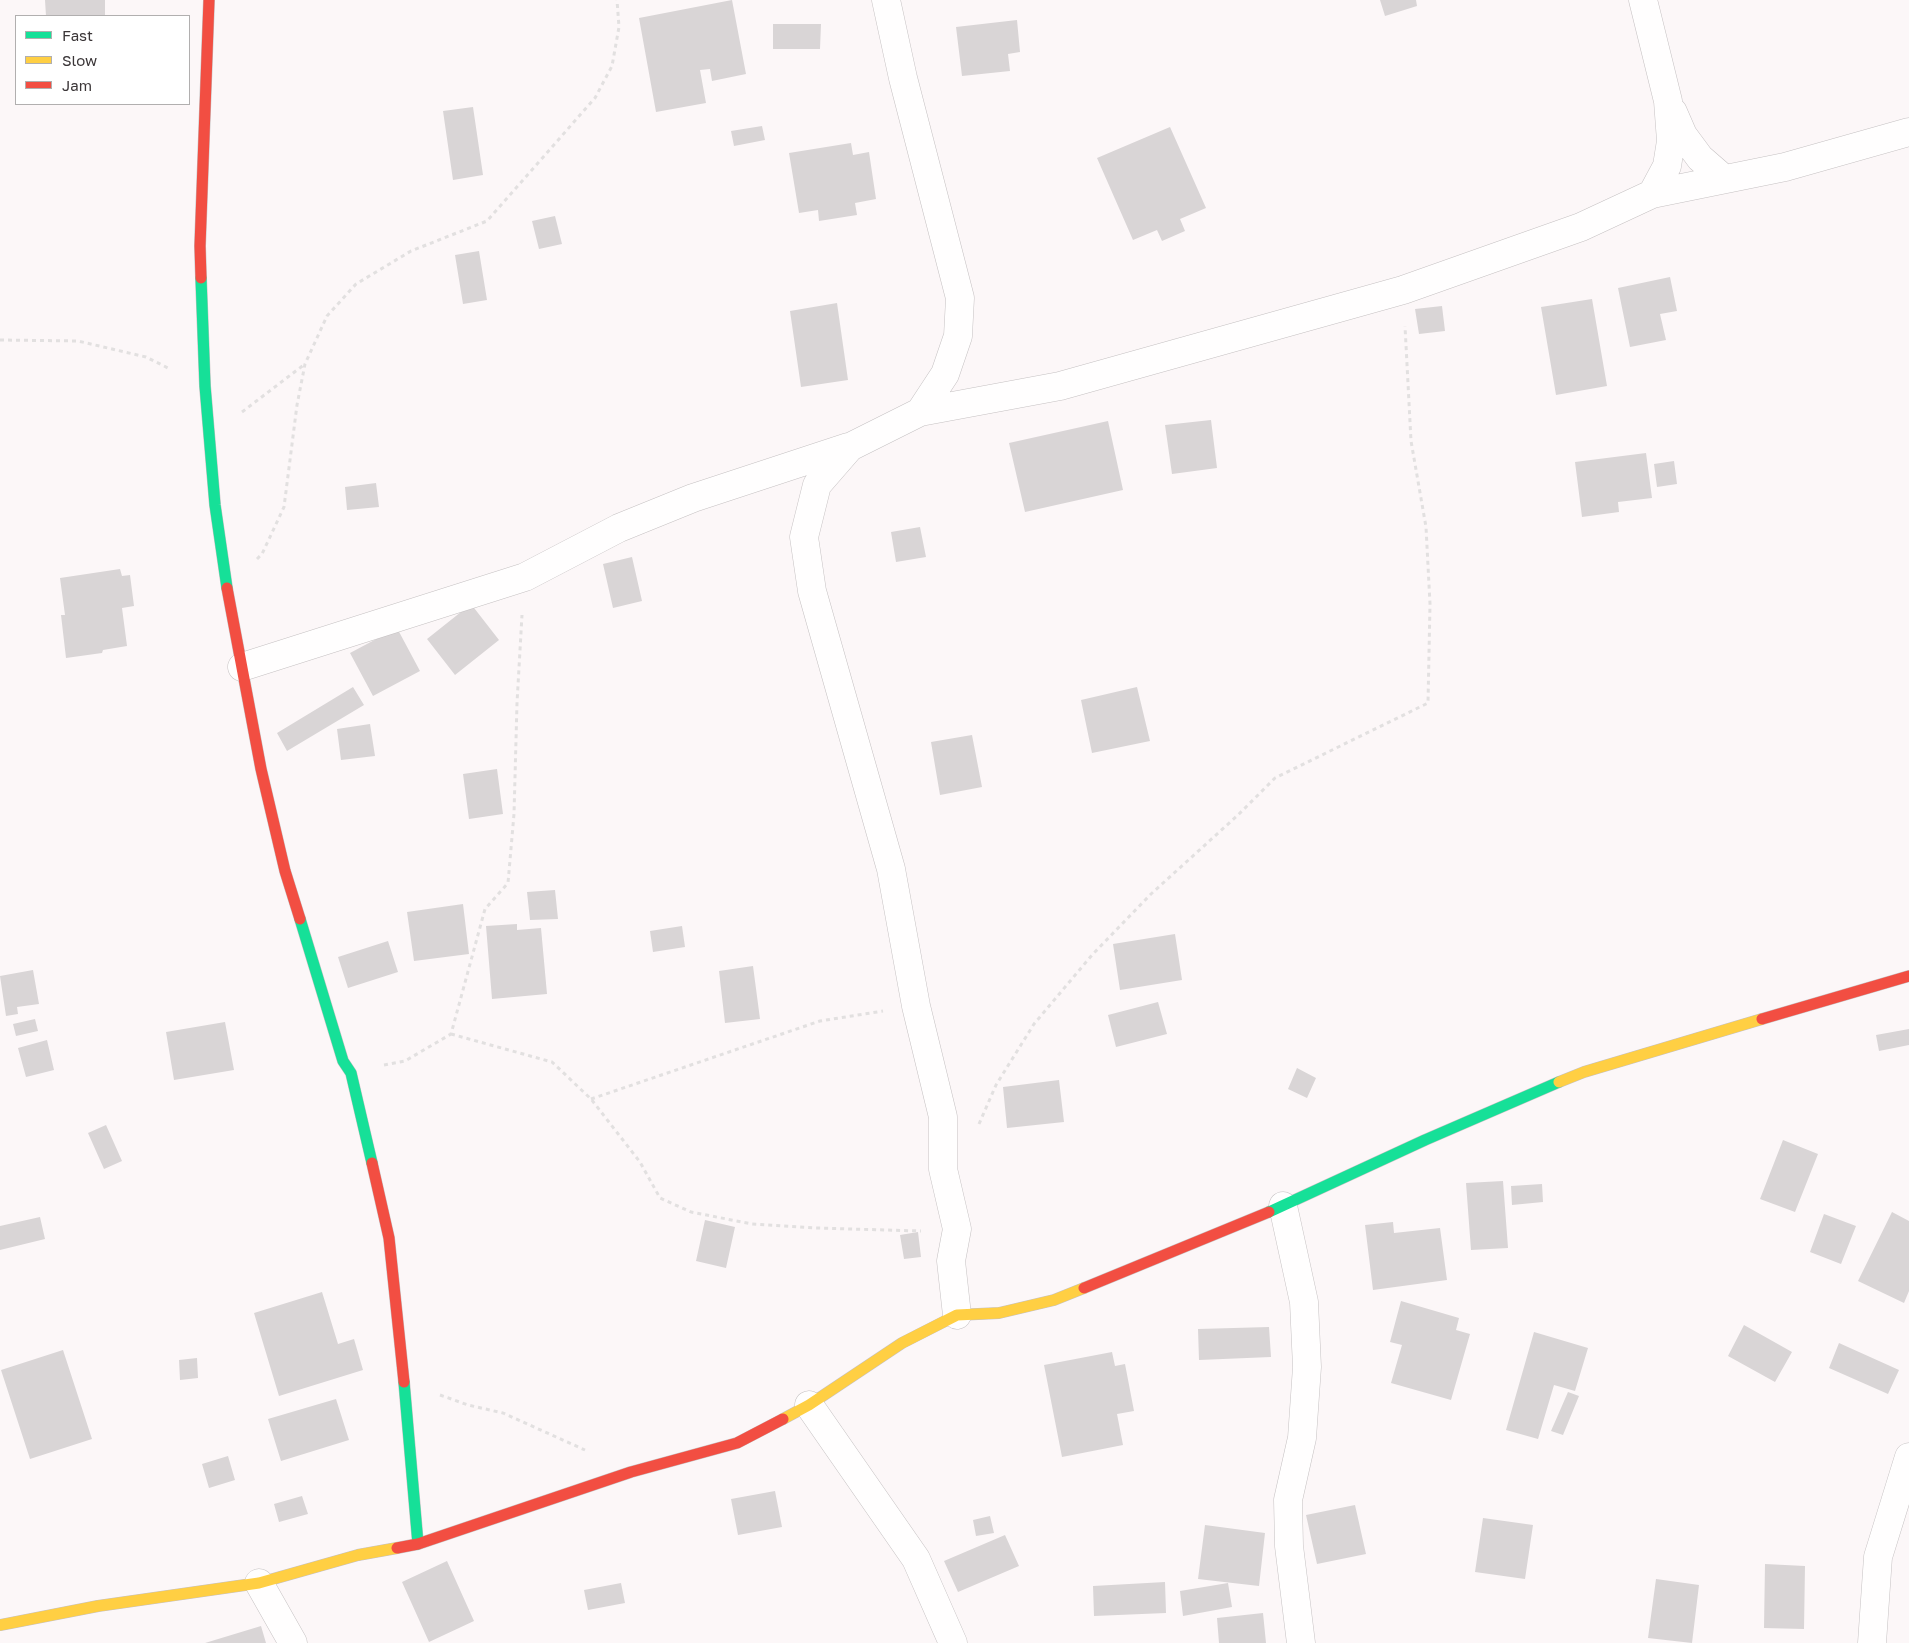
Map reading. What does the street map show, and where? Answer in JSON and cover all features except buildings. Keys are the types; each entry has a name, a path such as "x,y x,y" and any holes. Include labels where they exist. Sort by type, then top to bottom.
{"street":[{"path":"209,0 200,246 205,386 215,505 227,590 261,769 285,871 343,1061 351,1073 388,1238 405,1385 418,1544"},
{"path":"886,0 903,78 960,298 958,336 945,374 920,412"},
{"path":"1643,0 1668,101 1671,141 1667,166 1652,194"},
{"path":"1668,101 1683,134 1694,150 1700,158 1723,178"},
{"path":"242,667 525,577 619,528 693,498 850,447 920,412 1060,386 1403,290 1581,227 1652,194 1723,178 1785,167 1909,132"},
{"path":"850,447 817,484 804,537 812,591 891,869 916,1006 943,1117 943,1169 957,1230 951,1261 957,1315"},
{"path":"0,1625 98,1606 259,1583 358,1555 418,1544 631,1472 737,1443 809,1404 902,1343 957,1315 999,1312 1054,1300 1283,1206 1425,1140 1584,1072 1909,976"},
{"path":"1283,1206 1304,1302 1307,1366 1302,1438 1288,1500 1289,1546 1301,1643"},
{"path":"809,1404 916,1559 953,1643"},
{"path":"1872,1643 1878,1557 1909,1457"},
{"path":"259,1583 293,1643"}],"path":[{"path":"227,590 262,554 284,507 297,406 305,364 326,316 356,284 411,251 487,221 595,98 612,66 619,26 617,0"},
{"path":"978,1127 996,1085 1034,1024 1092,955 1151,894 1238,815 1275,778 1428,703 1430,604 1426,527 1411,441 1403,290"},
{"path":"0,340 78,341 146,357 205,386"},
{"path":"210,436 305,364"},
{"path":"451,1034 485,909 508,884 514,814 517,703 525,577"},
{"path":"591,1099 820,1021 916,1006"},
{"path":"351,1073 405,1060 451,1034 552,1062 591,1099 640,1162 660,1198 690,1212 752,1224 906,1232 957,1230"},
{"path":"405,1385 468,1404 503,1412 631,1472"}],"traffic: fast":[{"path":"201,278 205,386 215,505 227,588"},
{"path":"300,919 343,1061 351,1073 372,1163"},
{"path":"1269,1212 1425,1140 1559,1082"},
{"path":"404,1382 418,1544"}],"traffic: slow":[{"path":"1559,1082 1584,1072 1762,1019"},
{"path":"783,1419 809,1405 902,1343 957,1315 999,1313 1054,1300 1084,1288"},
{"path":"0,1625 98,1606 259,1583 358,1555 397,1548"}],"traffic: jam":[{"path":"201,278 200,246 209,0"},
{"path":"227,588 261,769 285,871 300,919"},
{"path":"1762,1019 1909,976"},
{"path":"372,1163 389,1238 404,1382"},
{"path":"1084,1288 1269,1212"},
{"path":"397,1548 418,1544 631,1472 737,1443 783,1419"}]}
